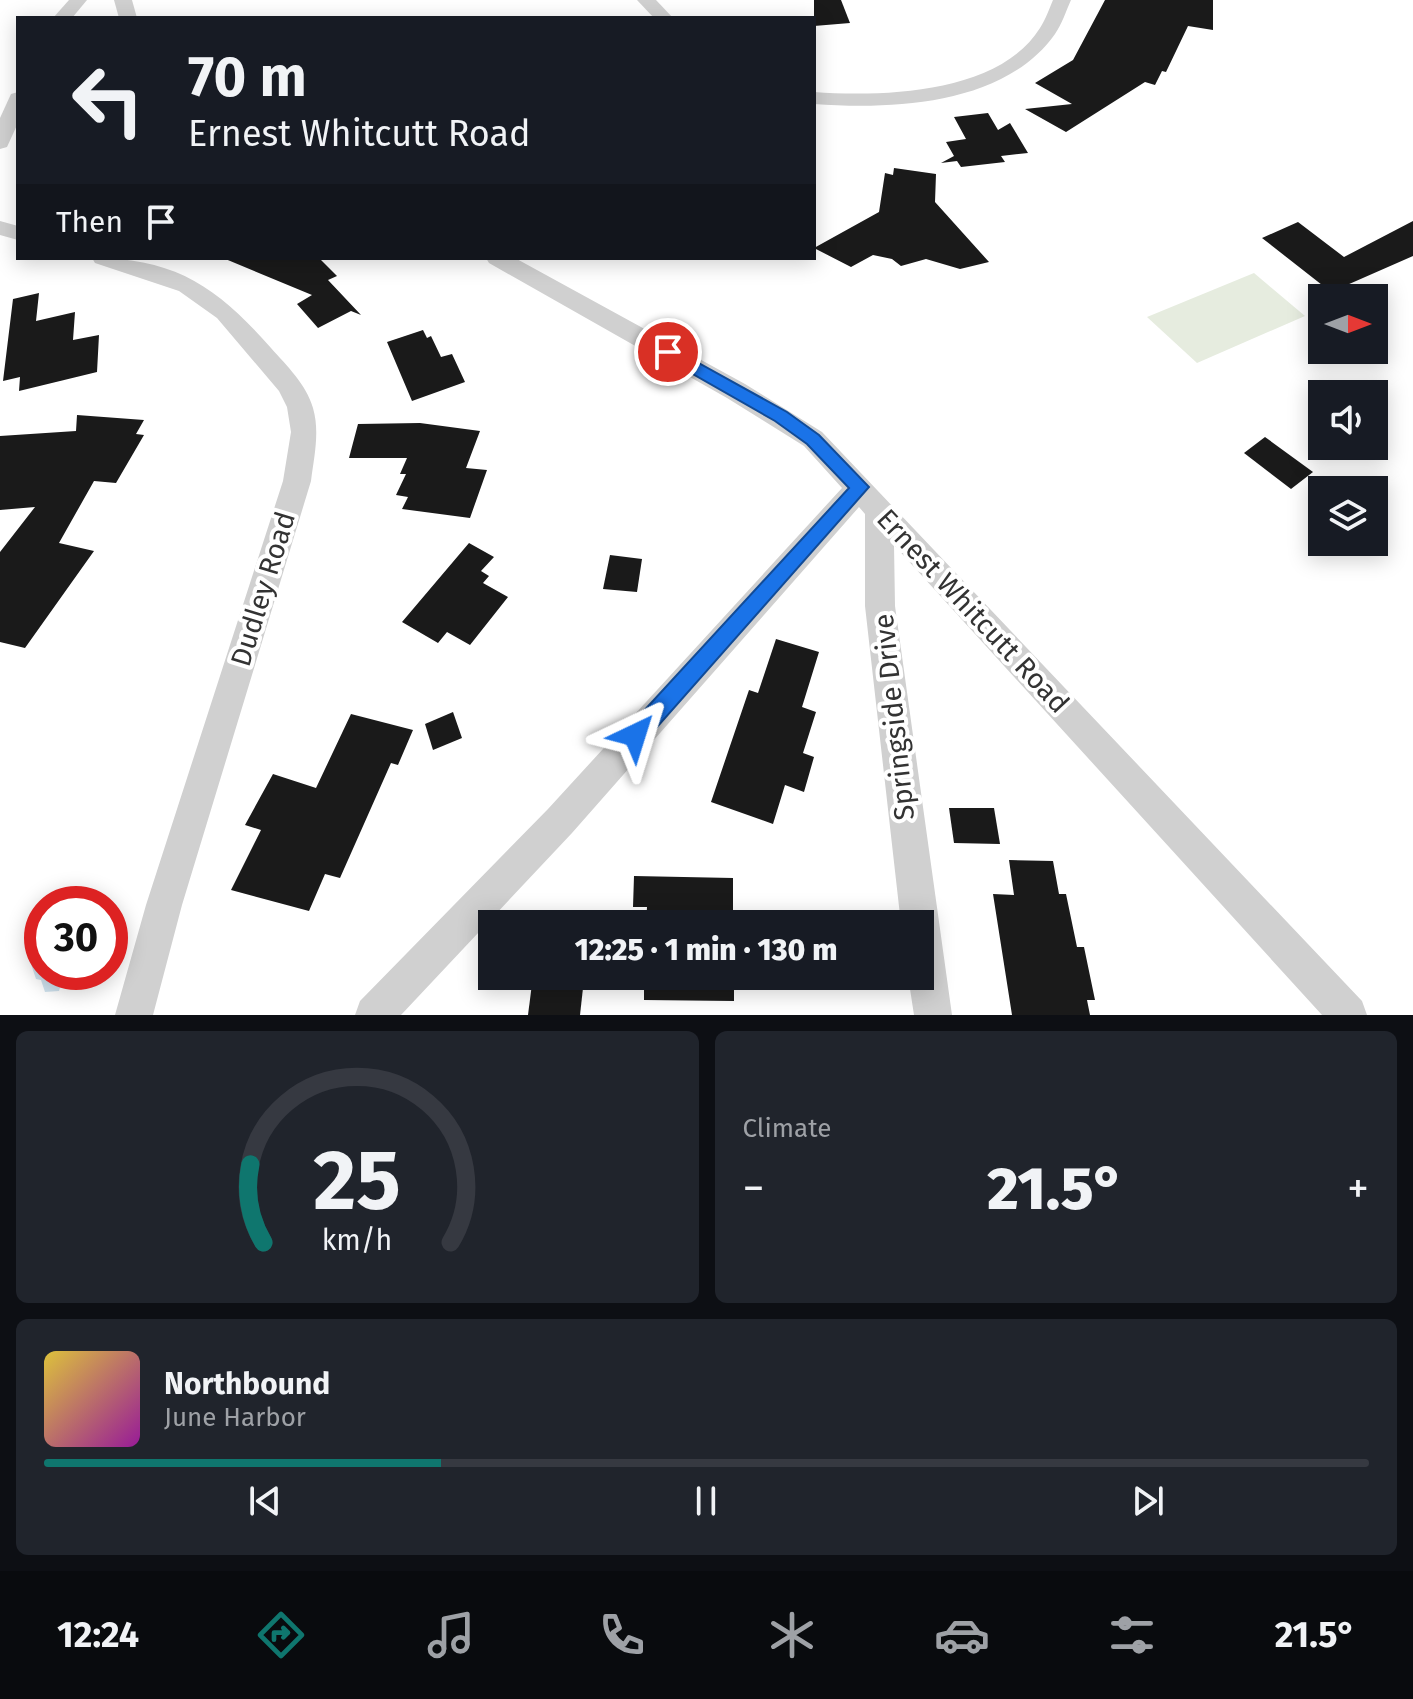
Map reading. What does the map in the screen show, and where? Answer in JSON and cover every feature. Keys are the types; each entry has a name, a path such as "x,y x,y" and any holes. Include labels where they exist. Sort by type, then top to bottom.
{"street":[{"path":"64,16 78,0"},
{"path":"646,0 662,16"},
{"path":"816,98 886,102 968,86 1035,45 1053,21 1062,0"},
{"path":"0,143 16,103"},
{"name":"Dudley Road","path":"109,260 187,285 225,312 289,385 300,407 304,432 297,481 164,905 134,1015"},
{"name":"Ernest Whitcutt Road","path":"501,260 781,416 813,439 1348,1015"},
{"path":"374,1015 870,499"},
{"name":"Springside Drive","path":"870,499 880,606 918,910"},
{"name":"Springside Drive","path":"929,990 933,1015"}],"shaded area":[{"path":"1254,273 1305,316 1197,363 1147,317"}],"building":[{"path":"814,0 841,0 850,23 816,26"},
{"path":"1105,0 1213,0 1213,30 1188,26 1166,72 1162,71 1155,85 1145,82 1066,132 1025,109 1072,104 1035,83 1073,60"},
{"path":"988,113 998,130 1010,123 1028,153 1001,156 1005,162 961,167 957,161 941,163 954,156 946,142 966,139 954,117"},
{"path":"894,168 936,174 935,202 989,262 960,269 926,259 901,266 892,259 873,255 851,267 816,249 879,212 885,173 893,175"},
{"path":"1413,221 1413,256 1349,284 1321,284 1262,238 1298,222 1344,257"},
{"path":"228,260 321,260 337,276 328,280 361,315 351,311 318,328 297,304 312,295"},
{"path":"39,293 36,321 75,312 73,340 99,335 97,372 19,391 20,377 3,381 13,299"},
{"path":"423,330 427,338 431,336 441,357 452,354 465,382 412,401 387,342"},
{"path":"77,415 144,420 136,434 144,435 116,483 94,481 59,543 94,551 25,648 0,642 0,552 35,507 0,510 0,436 76,431"},
{"path":"420,423 480,431 466,468 487,470 470,518 402,509 408,497 396,495 406,474 400,474 407,458 349,458 358,424"},
{"path":"1265,437 1313,472 1291,489 1244,453"},
{"path":"469,543 494,557 481,571 489,576 483,583 508,597 470,645 447,632 438,643 402,622"},
{"path":"610,555 642,559 637,592 603,589"},
{"path":"776,639 819,652 802,707 816,712 803,753 814,757 804,792 785,785 773,824 711,802 749,690 758,693"},
{"path":"453,712 462,738 433,750 425,724"},
{"path":"351,714 413,730 398,765 391,763 340,878 325,874 309,911 231,890 261,830 245,825 273,774 316,788"},
{"path":"949,808 994,808 1000,844 954,843"},
{"path":"1009,860 1053,861 1059,894 1066,894 1077,947 1084,947 1095,1000 1087,1000 1090,1015 1012,1015 993,894 1014,895"},
{"path":"634,876 733,878 733,910 647,910 647,907 633,907"},
{"path":"531,990 583,990 580,1015 528,1015"},
{"path":"644,990 734,990 734,1001 644,1000"}],"route":[{"path":"635,735 860,487 813,439 781,416 668,352"}]}
